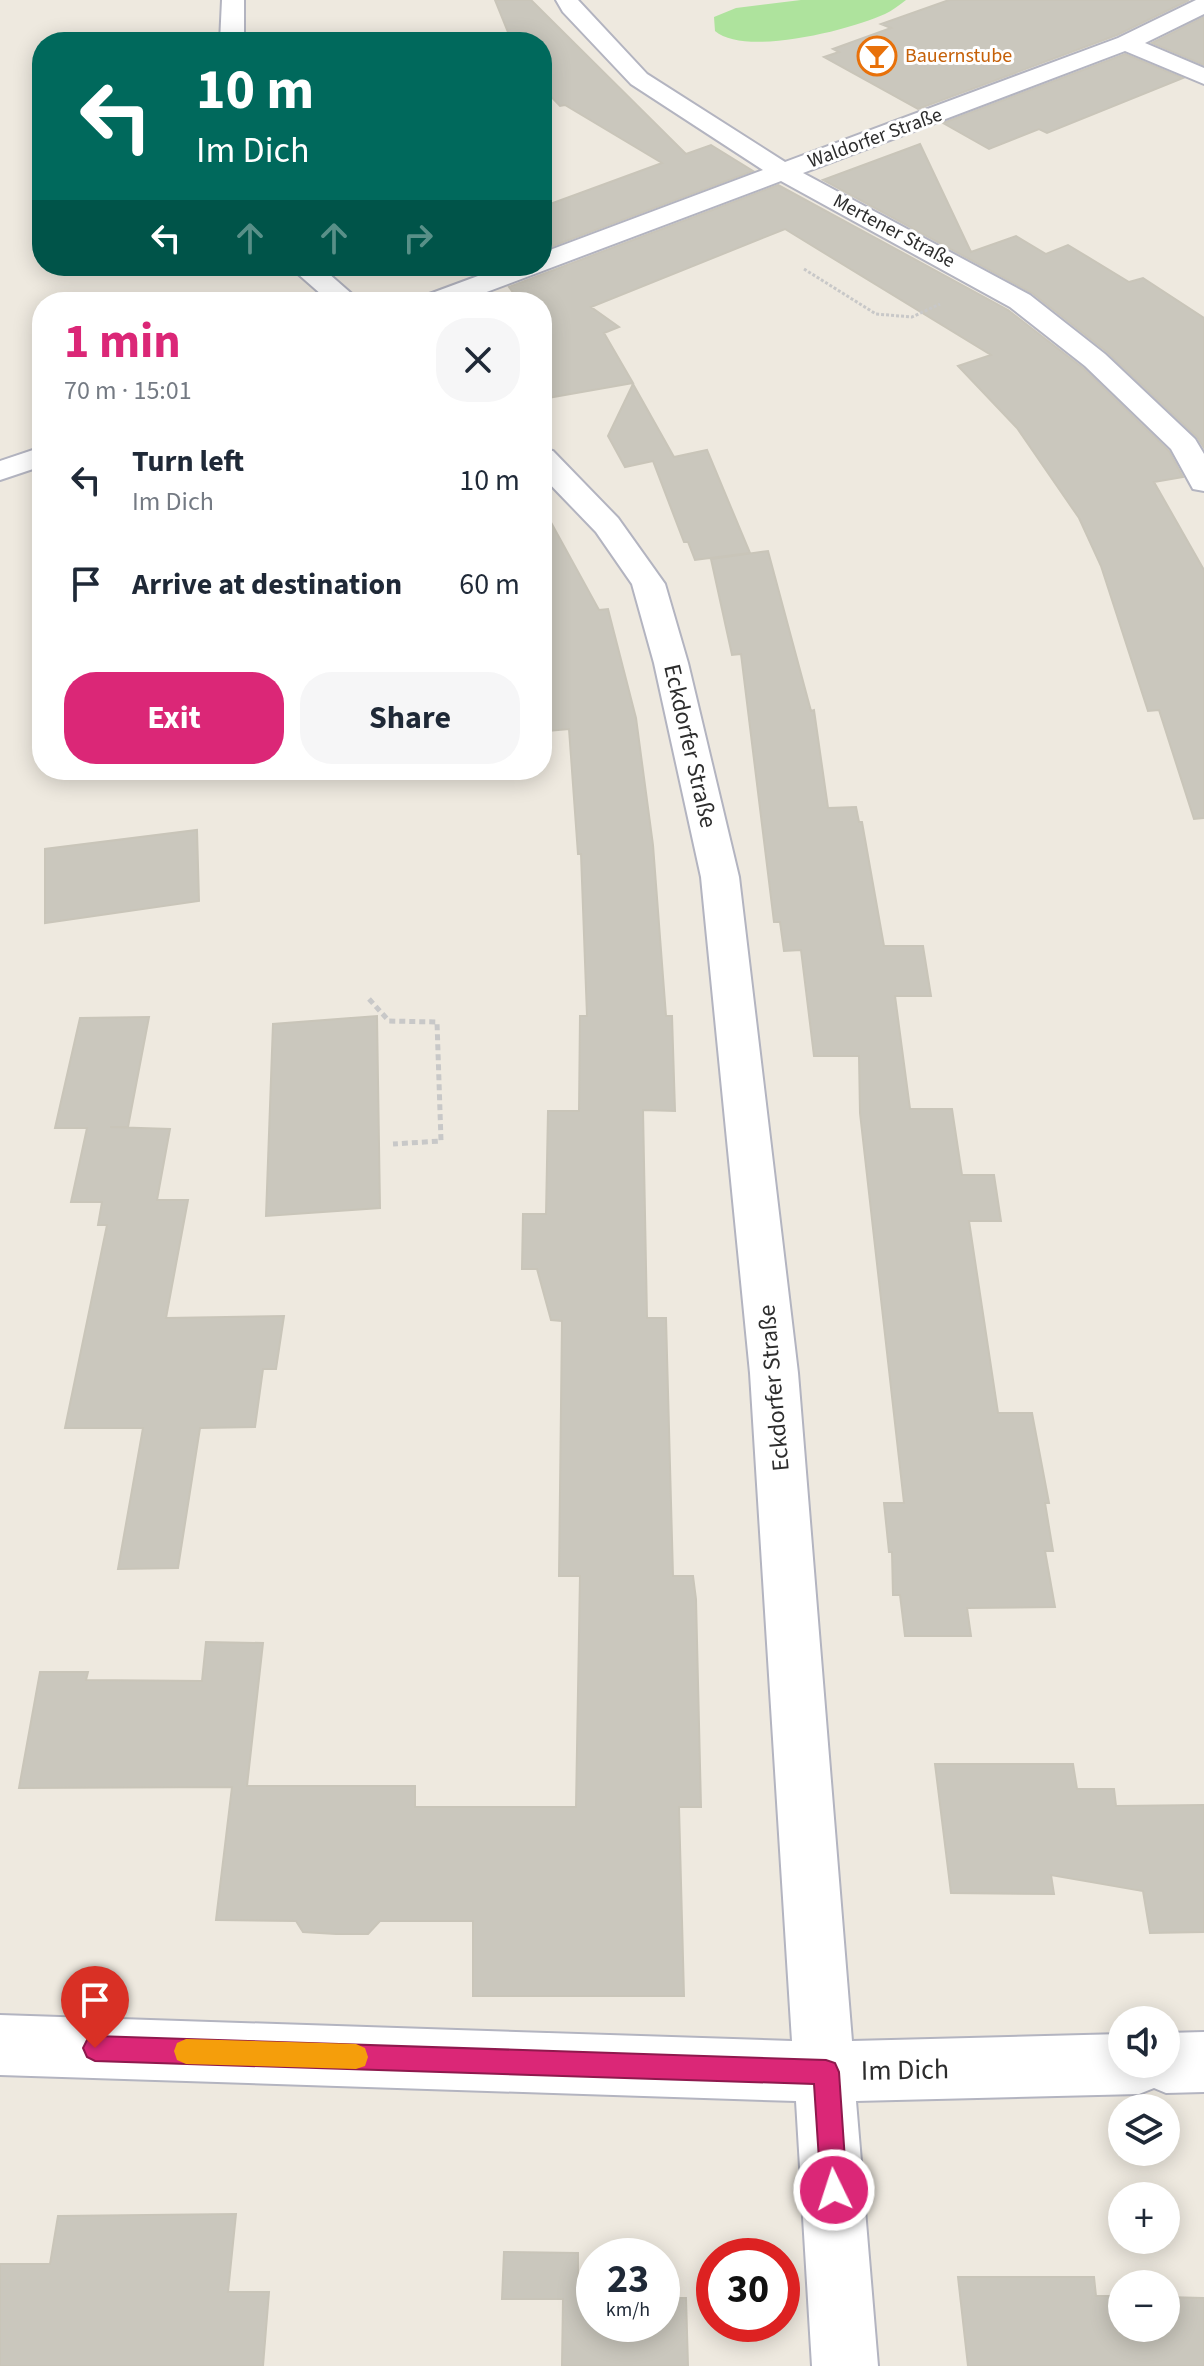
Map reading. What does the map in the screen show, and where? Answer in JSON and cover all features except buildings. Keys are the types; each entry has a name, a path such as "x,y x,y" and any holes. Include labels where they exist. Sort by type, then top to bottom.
{"street":[{"path":"232,32 233,0"},
{"name":"Mertener Straße","path":"567,0 639,79 783,172 1020,301 1095,360 1184,445 1204,482"},
{"name":"Waldorfer Straße","path":"552,258 1126,43 1204,5"},
{"path":"1126,43 1204,77"},
{"path":"315,276 335,292"},
{"path":"461,292 503,276"},
{"path":"0,471 32,460"},
{"name":"Eckdorfer Straße","path":"552,468 607,525 648,584 671,663 720,877 774,1373 845,2366"},
{"name":"Im Dich","path":"0,2045 826,2072 1108,2065"},
{"path":"1180,2063 1204,2062"}],"path":[{"path":"804,269 876,314 912,317 989,283"},
{"path":"369,999 389,1021 437,1022 441,1141 393,1144"}],"green space":[{"path":"801,0 906,0 888,13 869,20 798,38 749,42 715,31 714,17 736,8"}],"slow traffic":[{"path":"186,2051 356,2057"}],"place":[{"name":"Bauernstube","path":"877,56"}],"route":[{"path":"95,2048 826,2072 834,2190"}]}
